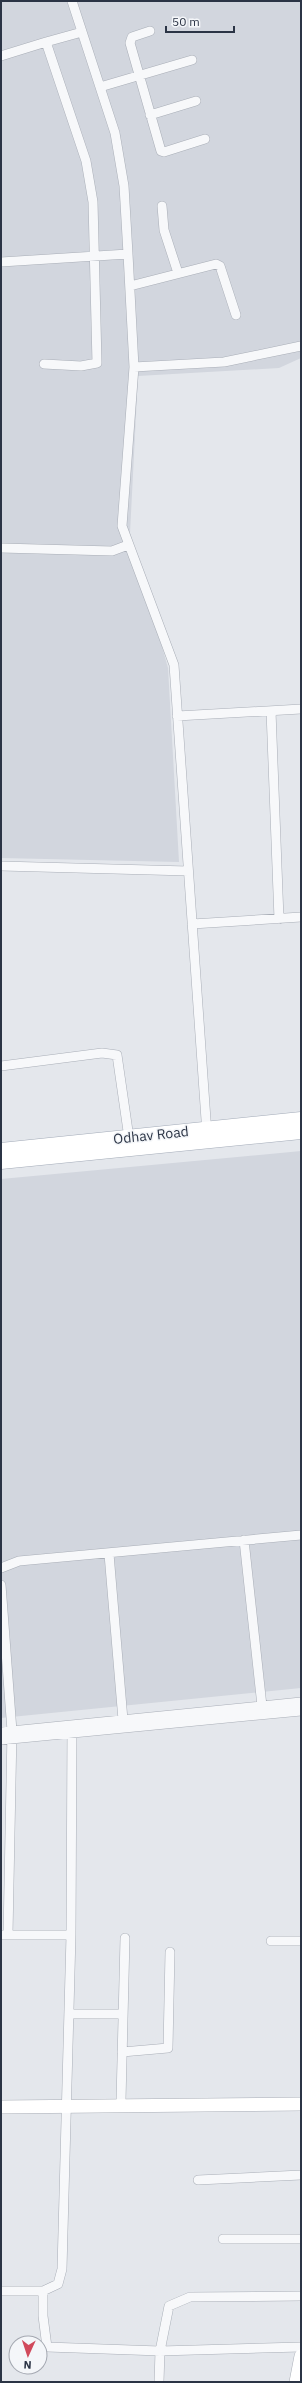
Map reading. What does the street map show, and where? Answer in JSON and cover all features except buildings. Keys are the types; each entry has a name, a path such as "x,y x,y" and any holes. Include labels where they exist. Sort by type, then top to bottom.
{"main road":[{"name":"Odhav Road","path":"1,1162 207,1136 301,1119"},
{"name":"Odhav Road","path":"1,1150 129,1138 301,1132"}],"street":[{"path":"72,1 115,133 124,186 134,367 122,526 174,665 207,1136"},
{"path":"150,31 131,38 139,75 162,152 205,139"},
{"path":"1,56 82,32"},
{"path":"44,364 81,366 97,363 93,202 86,161 46,42"},
{"path":"100,87 192,60"},
{"path":"150,114 196,101"},
{"path":"162,206 164,230 178,273"},
{"path":"1,262 128,254"},
{"path":"130,286 212,264 220,266 236,315"},
{"path":"134,367 224,362 301,346"},
{"path":"1,548 112,551 128,545"},
{"path":"177,716 301,709"},
{"path":"271,711 279,918"},
{"path":"1,866 188,872"},
{"path":"192,924 301,917"},
{"path":"1,1066 102,1053 114,1053 117,1055 129,1138"},
{"path":"1,1568 19,1561 109,1554 301,1535"},
{"path":"244,1540 262,1706"},
{"path":"109,1554 123,1720"},
{"path":"1,1585 11,1735 5,1935 71,1935"},
{"path":"72,1729 123,1720 301,1702"},
{"path":"1,1740 11,1735 72,1729 301,1711"},
{"path":"1,2291 43,2291 58,2284 62,2270 70,2014 72,1729"},
{"path":"1,1732 11,1735"},
{"path":"121,2102 125,1938"},
{"path":"272,1941 301,1941"},
{"path":"122,2052 168,2048 170,1952"},
{"path":"70,2014 123,2014"},
{"path":"1,2102 68,2105 121,2102 301,2099"},
{"path":"1,2107 68,2105 301,2104"},
{"path":"198,2180 301,2175"},
{"path":"223,2239 301,2239"},
{"path":"43,2291 43,2316 47,2347 160,2351 301,2347"},
{"path":"159,2382 160,2351 169,2306 190,2297 301,2296"},
{"path":"296,2382 301,2356"}],"shaded area":[{"path":"1,1 301,1 301,358 279,368 138,376 130,533 168,668 179,862 1,858"},
{"path":"301,1151 301,1688 1,1718 1,1179"}]}
